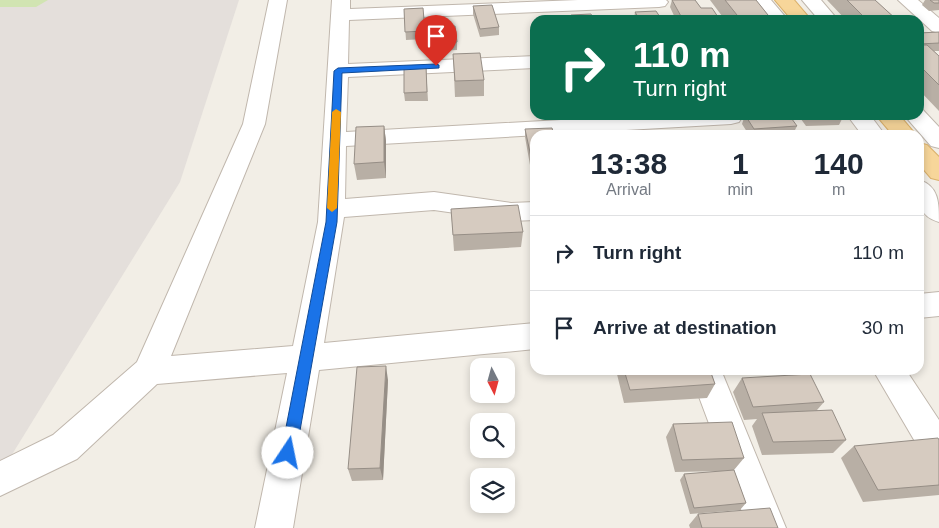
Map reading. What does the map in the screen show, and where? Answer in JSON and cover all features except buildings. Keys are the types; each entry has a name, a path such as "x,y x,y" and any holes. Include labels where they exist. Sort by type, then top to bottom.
{"main road":[{"path":"784,0 798,15"},
{"path":"892,120 901,130"},
{"path":"924,156 939,172"}],"street":[{"path":"0,479 65,447 149,371 254,124 278,0"},
{"path":"762,0 775,15"},
{"path":"811,0 824,15"},
{"path":"907,0 939,27"},
{"path":"274,528 331,222 341,7 661,5"},
{"path":"338,71 530,62"},
{"path":"862,120 870,130"},
{"path":"920,120 939,141"},
{"path":"546,130 734,122"},
{"path":"335,139 530,131"},
{"path":"924,194 939,212"},
{"path":"332,209 434,201 511,212 530,211"},
{"path":"924,306 939,304"},
{"path":"149,371 530,336"},
{"path":"707,375 767,528"},
{"path":"892,375 939,450"}],"shaded area":[{"path":"0,0 239,0 180,182 0,474"}],"green space":[{"path":"0,0 48,0 36,7 0,7"}],"slow traffic":[{"path":"332,208 336,112"}],"route":[{"path":"288,453 331,222 338,71 436,66"}]}
